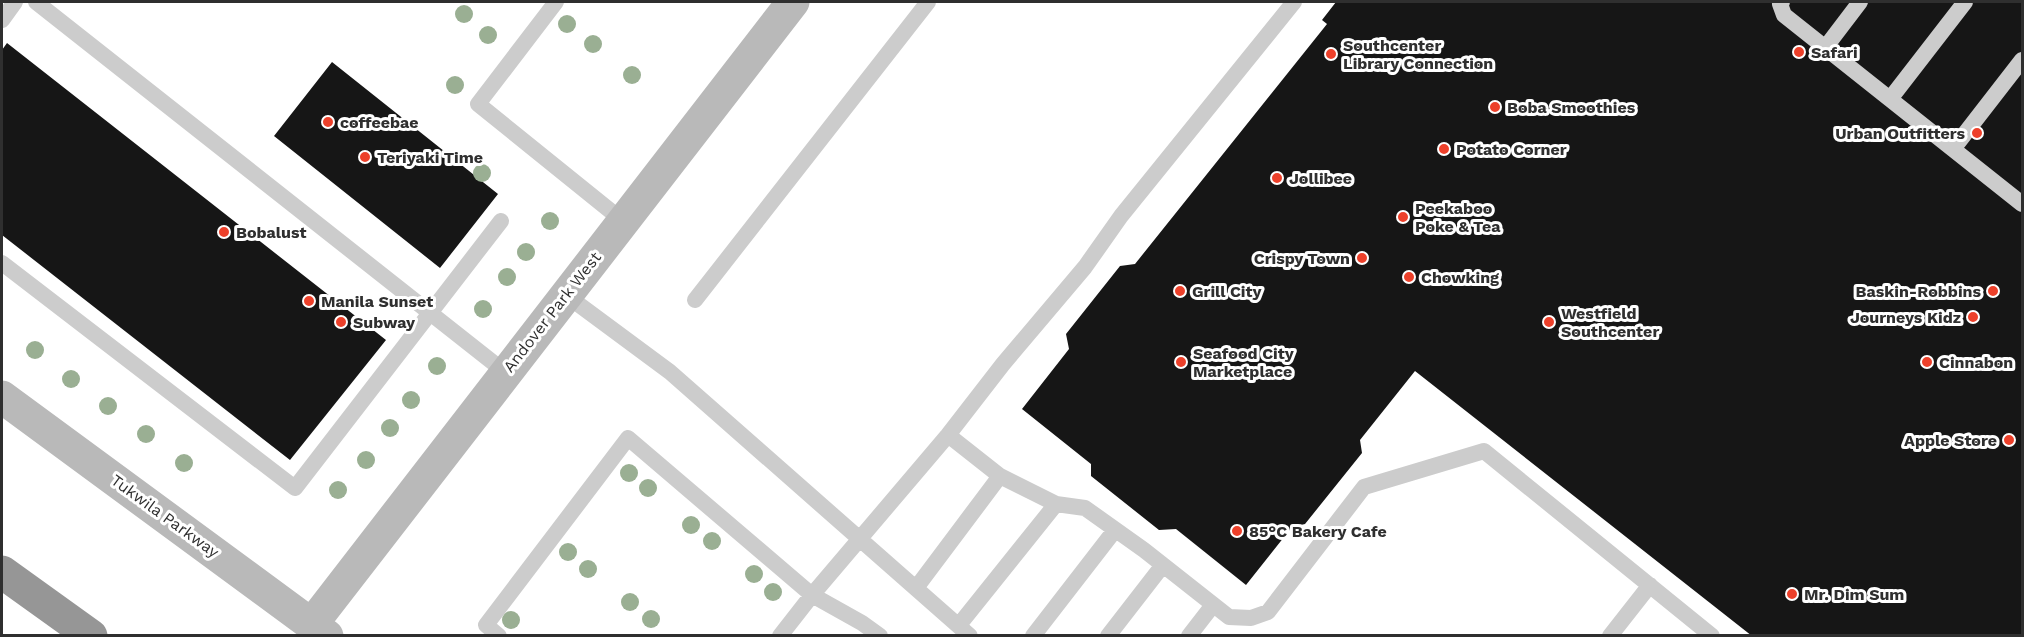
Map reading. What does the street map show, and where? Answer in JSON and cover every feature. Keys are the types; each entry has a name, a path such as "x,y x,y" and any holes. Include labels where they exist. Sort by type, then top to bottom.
{"highway":[{"path":"2,572 90,636"},
{"path":"2,576 70,636"}],"street":[{"name":"Andover Park West","path":"320,630 505,372 794,2"},
{"name":"Tukwila Parkway","path":"2,397 320,630"}],"lane":[{"path":"2,20 15,2"},
{"path":"36,2 505,372"},
{"path":"555,2 478,104 623,221"},
{"path":"695,300 928,2"},
{"path":"780,636 858,538 948,435 1003,364 1085,267 1121,216 1294,2"},
{"path":"1782,2 1780,4 1784,15 1953,149 2021,198"},
{"path":"1825,48 1860,2"},
{"path":"1890,99 1965,2"},
{"path":"1953,149 2022,60"},
{"path":"2,263 295,488 501,220"},
{"path":"566,295 670,372 964,630 1056,504"},
{"path":"948,435 1000,476 1056,504 1085,508 1229,617 1251,618 1268,612 1364,488 1484,450 1712,636"},
{"path":"493,630 628,438 812,595 862,622 880,636"},
{"path":"916,588 1000,476"},
{"path":"1033,636 1115,530"},
{"path":"1108,636 1163,566"},
{"path":"1610,636 1650,585"},
{"path":"1189,636 1213,605"}],"building":[{"name":"Westfield Southcenter","path":"1336,2 2022,2 2022,636 1752,636 1415,371 1360,440 1362,453 1305,524 1292,527 1246,585 1176,529 1159,530 1091,476 1091,464 1022,409 1069,349 1066,334 1120,266 1135,264 1327,24 1322,20"},
{"path":"7,43 386,340 290,460 2,235 2,50"},
{"path":"332,62 498,194 440,268 274,136"}],"place":[{"name":"Safari","path":"1799,52"},
{"name":"Southcenter Library Connection","path":"1331,54"},
{"name":"Boba Smoothies","path":"1495,107"},
{"name":"coffeebae","path":"328,122"},
{"name":"Urban Outfitters","path":"1977,133"},
{"name":"Potato Corner","path":"1444,149"},
{"name":"Teriyaki Time","path":"365,157"},
{"name":"Jollibee","path":"1277,178"},
{"name":"Peekaboo Poke & Tea","path":"1403,217"},
{"name":"Bobalust","path":"224,232"},
{"name":"Crispy Town","path":"1362,258"},
{"name":"Chowking","path":"1409,277"},
{"name":"Grill City","path":"1180,291"},
{"name":"Baskin-Robbins","path":"1993,291"},
{"name":"Manila Sunset","path":"309,301"},
{"name":"Journeys Kidz","path":"1973,317"},
{"name":"Subway","path":"341,322"},
{"name":"Westfield Southcenter","path":"1549,322"},
{"name":"Seafood City Marketplace","path":"1181,362"},
{"name":"Cinnabon","path":"1927,362"},
{"name":"Apple Store","path":"2009,440"},
{"name":"85°C Bakery Cafe","path":"1237,531"},
{"name":"Mr. Dim Sum","path":"1792,594"}]}
